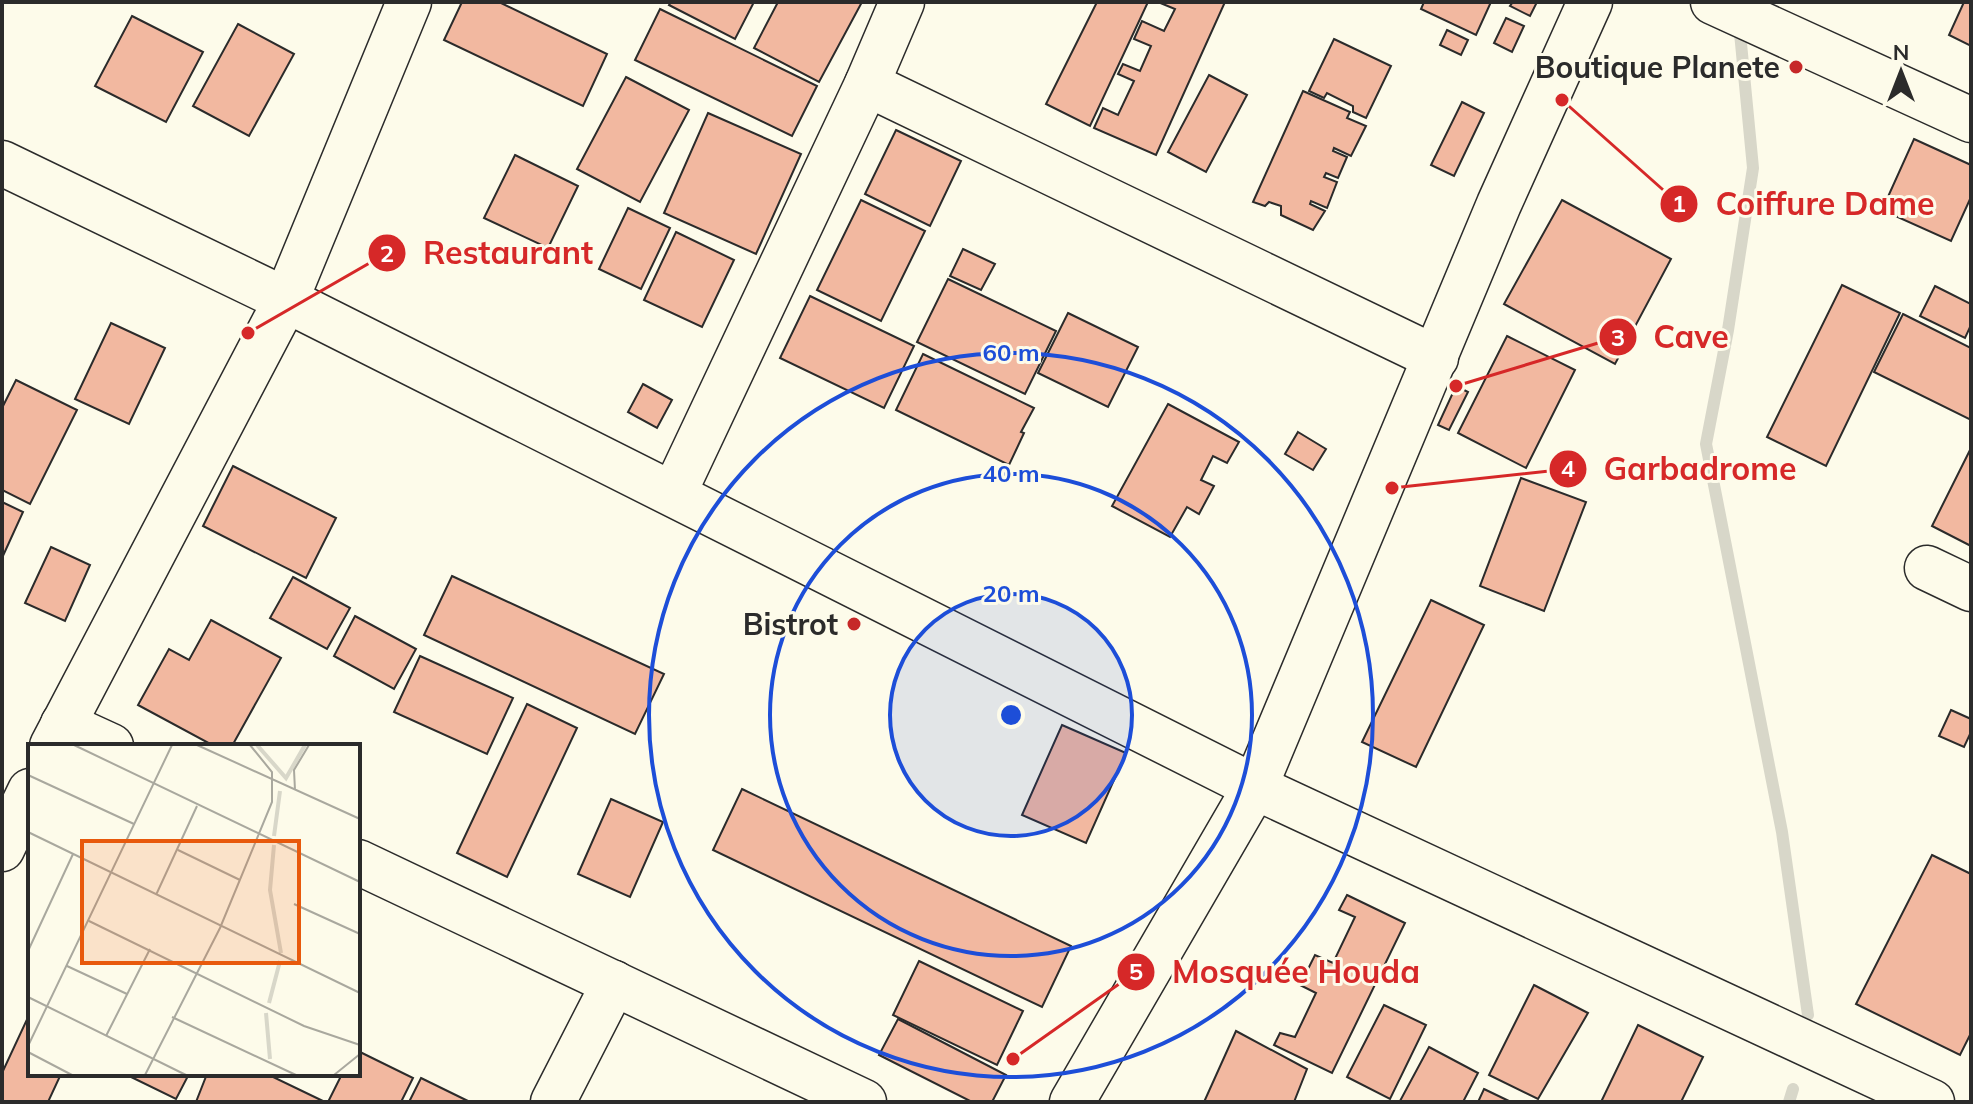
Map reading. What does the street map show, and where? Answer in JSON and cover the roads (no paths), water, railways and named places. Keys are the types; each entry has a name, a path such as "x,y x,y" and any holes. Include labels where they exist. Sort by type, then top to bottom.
{"street":[{"path":"101,744 57,735 286,300 409,2"},
{"path":"674,493 867,84 902,2"},
{"path":"1072,1102 1255,787 1499,204 1590,2"},
{"path":"1713,2 1971,120"},
{"path":"867,84 1436,358"},
{"path":"2,163 674,493 1255,787 1932,1102"},
{"path":"1927,568 1971,589"},
{"path":"2,849 28,795"},
{"path":"360,863 864,1102"},
{"path":"553,1102 614,983"}],"waterway":[{"path":"1740,33 1753,168 1728,330 1706,444 1782,832 1808,1015"},
{"path":"1789,1102 1793,1089"}],"place":[{"name":"Boutique Planete","path":"1796,67"},
{"name":"Coiffure Dame","path":"1562,100"},
{"name":"Restaurant","path":"248,333"},
{"name":"Cave","path":"1456,386"},
{"name":"Garbadrome","path":"1392,488"},
{"name":"Bistrot","path":"854,624"},
{"name":"Mosquée Houda","path":"1013,1059"}]}
